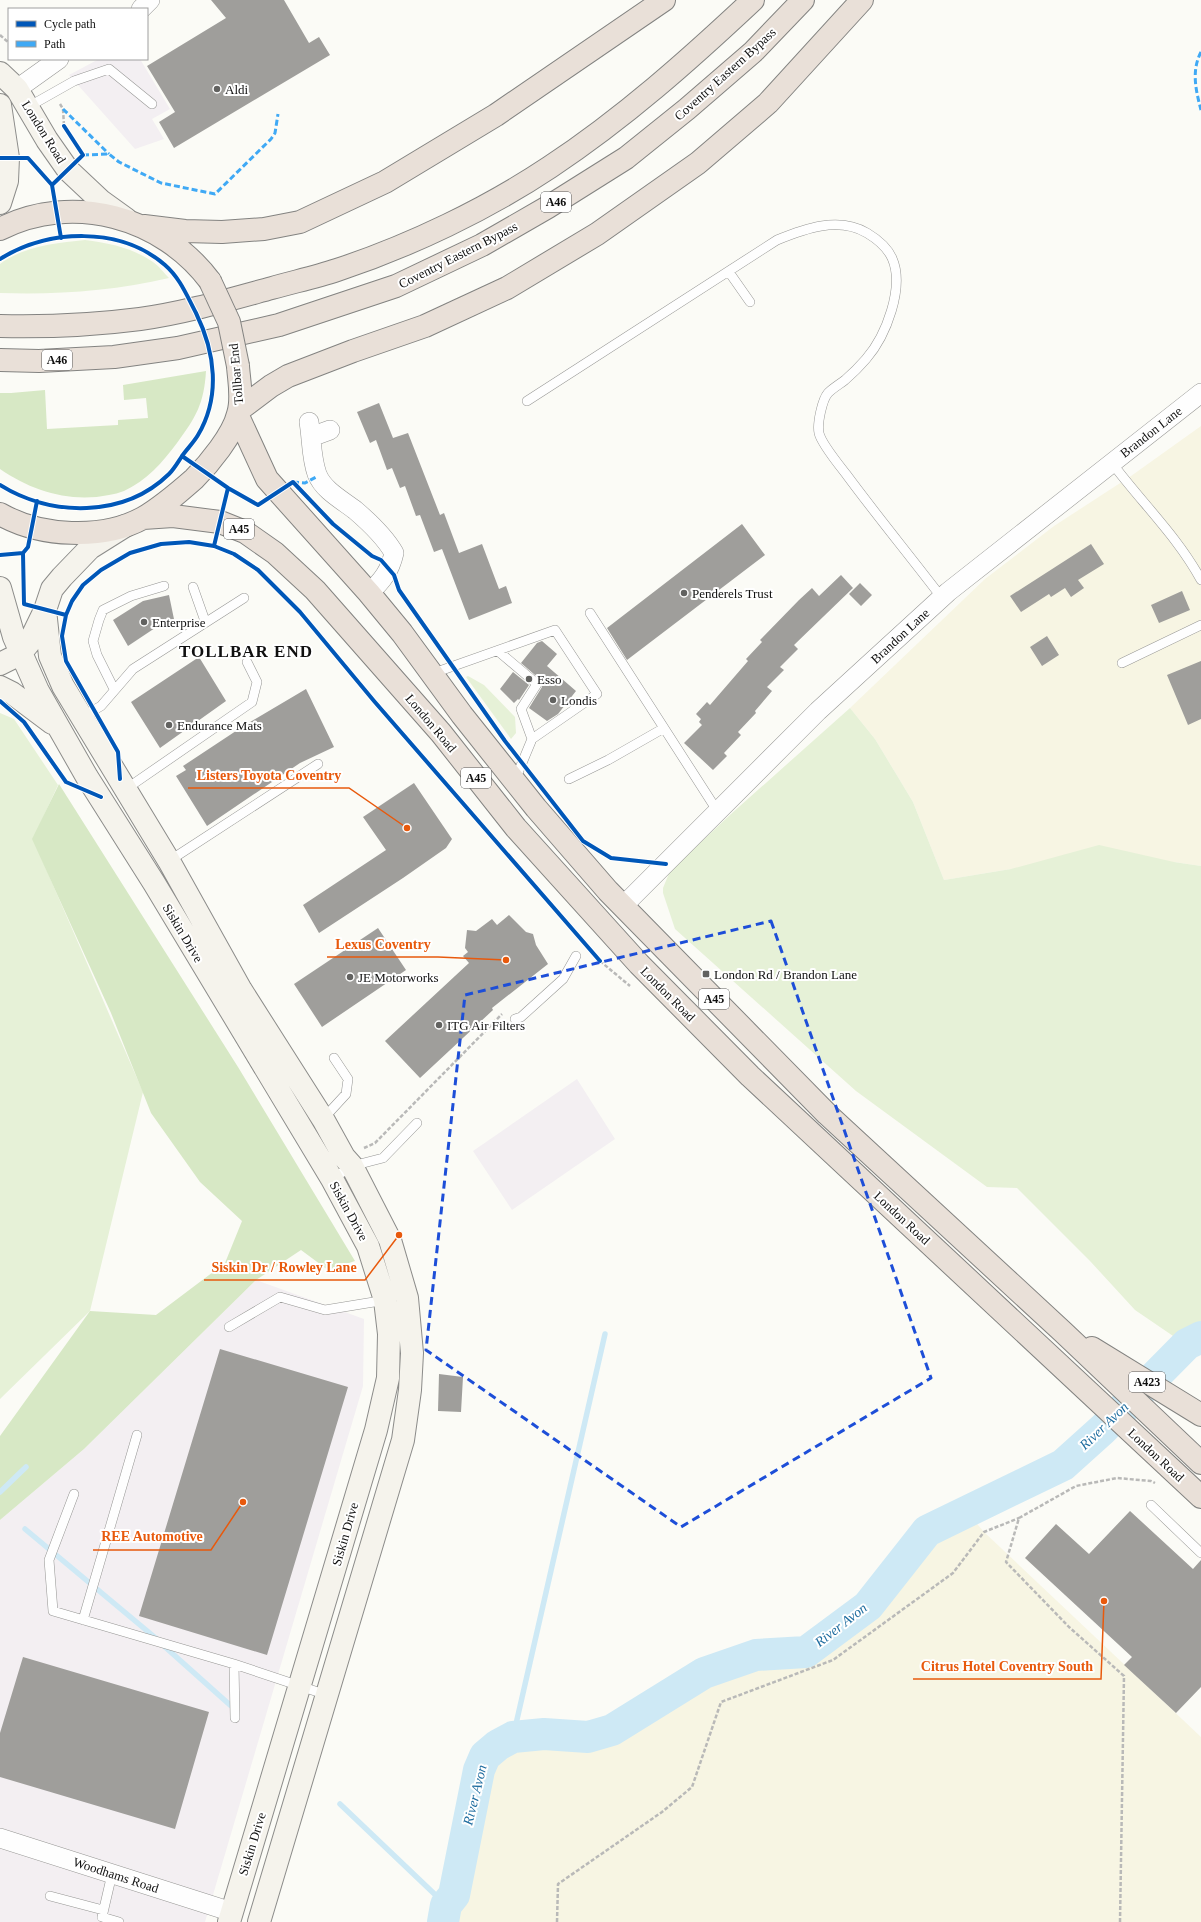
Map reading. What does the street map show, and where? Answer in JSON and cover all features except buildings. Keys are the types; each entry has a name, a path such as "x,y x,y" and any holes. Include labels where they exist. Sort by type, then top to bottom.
{"highway":[{"path":"135,223 184,231 222,232 264,229 300,222 385,182 496,115 664,0"},
{"name":"A46","path":"0,326 38,326 111,322 140,319 185,310 337,270 399,246 453,221 550,167 650,94 753,0"},
{"name":"Coventry Eastern Bypass","path":"0,360 39,361 114,357 178,348 279,325 396,286 482,245 548,207 626,158 687,109 753,52 803,0"},
{"path":"239,413 271,386 288,376 425,326 500,291 597,234 698,163 768,103 862,0"},
{"name":"Tollbar End","path":"0,229 32,217 57,212 103,214 135,223 187,255 200,267 219,298 229,322 238,366 240,393 239,413 224,441 203,470 173,498 135,521 100,532 75,534 32,526 0,514"},
{"name":"London Road","path":"239,413 267,478 369,593 402,633 431,674 515,782 623,906 827,1114 1063,1332"},
{"name":"London Road","path":"135,521 173,516 220,522 245,532 275,552 315,590 440,733 516,828 639,964 750,1076 1201,1496"},
{"name":"A423","path":"1063,1332 1090,1352 1201,1415"},
{"name":"London Road","path":"1090,1352 1180,1444 1201,1463"}],"street":[{"path":"142,8 150,0"},
{"path":"22,98 58,60"},
{"name":"London Road","path":"0,73 22,98 47,140 68,170 101,201 135,223"},
{"name":"London Road","path":"0,105 8,158 7,181 0,203"},
{"name":"Brandon Lane","path":"623,906 818,711 942,598 979,566 1201,393"},
{"path":"330,430 310,430 311,452 318,476 329,491 356,511 382,536 394,553 391,564 382,581 369,593"},
{"path":"0,664 45,610 52,589 76,562 90,548 135,521"},
{"name":"Siskin Drive","path":"0,588 16,644 38,691 87,777 150,877 332,1179 396,1299 389,1334 388,1378 376,1430 230,1917"},
{"name":"Siskin Drive","path":"45,610 50,656 55,670 169,862 241,990 348,1161 390,1240 396,1299 412,1353 410,1390 403,1440 259,1922"},
{"path":"16,644 50,656"},
{"path":"0,687 12,693 60,728"},
{"name":"Woodhams Road","path":"0,1838 112,1874 230,1917"}],"lane":[{"path":"22,98 74,82 109,69 152,104"},
{"path":"528,401 777,240 805,229 838,224 863,230 878,239 892,258 897,282 892,310 884,334 867,358 846,379 828,393 820,414 819,434 834,458 942,598"},
{"path":"729,272 750,302"},
{"path":"1112,463 1174,540 1201,580"},
{"path":"114,689 97,655 93,641 98,620 104,610 131,596 164,586"},
{"path":"193,587 205,622"},
{"path":"82,717 101,706 114,689 133,669 244,598"},
{"path":"590,613 718,812"},
{"path":"1122,663 1201,625"},
{"path":"431,674 555,630 597,694 532,739 515,782"},
{"path":"498,650 537,684 521,709 532,739"},
{"path":"126,789 252,702 257,682 247,662"},
{"path":"569,779 608,760 664,728"},
{"path":"169,862 318,764"},
{"path":"515,1019 521,1017 563,979 576,956"},
{"path":"323,1119 346,1094 348,1079 334,1058"},
{"path":"332,1179 348,1161 383,1158 417,1123"},
{"path":"229,1327 280,1297 325,1310 396,1299"},
{"path":"83,1620 137,1435"},
{"path":"74,1494 49,1560 53,1611 234,1664 327,1695"},
{"path":"1151,1505 1201,1553"},
{"path":"234,1664 236,1718"},
{"path":"102,1916 112,1874"},
{"path":"50,1896 119,1922"}],"path":[{"path":"0,35 8,42"},
{"path":"64,126 68,132"},
{"path":"596,955 600,961"},
{"path":"348,1161 374,1142 504,1012 515,1019"},
{"path":"557,1922 558,1884 662,1812 692,1787 721,1702 833,1660 953,1574 984,1532 1019,1518 1076,1486 1117,1478 1151,1481 1158,1485"},
{"path":"1019,1518 1006,1562 1069,1627 1124,1676 1120,1922"}],"highlighted area":[{"path":"771,921 931,1378 681,1527 426,1350 465,995"}],"shaded area":[{"path":"97,60 141,60 170,109 152,119 164,139 135,149 69,75"},
{"path":"1201,426 1201,866 1174,862 1011,869 944,880 913,802 875,739 850,708 985,579 1054,526 1131,476"},
{"path":"577,1079 615,1139 512,1210 473,1151"},
{"path":"256,1280 364,1319 363,1386 205,1922 0,1922 0,1520 84,1449"},
{"path":"967,1512 984,1532 1201,1737 1201,1922 443,1922 479,1770 485,1756 498,1745 513,1737 544,1734 588,1737 612,1730 704,1673 756,1655 806,1652 868,1606 927,1532"}],"green space":[{"path":"85,240 112,245 137,253 155,264 169,278 106,289 64,293 0,293 0,264 9,258 41,246"},
{"path":"206,371 203,393 198,410 184,434 154,470 140,482 124,491 111,495 94,497 66,496 38,489 12,477 0,469 0,393 45,390 47,429 118,425 118,420 148,418 146,398 124,400 123,385"},
{"path":"468,676 484,685 515,717 516,733 511,739 466,677"},
{"path":"850,708 875,739 913,802 944,880 1011,869 1099,845 1174,862 1201,866 1201,1355 1135,1310 1090,1261 1017,1188 987,1187 856,1091 675,929 663,893 663,888 670,871 731,814"},
{"path":"0,713 14,719 58,785 33,839 143,1092 90,1311 0,1399"},
{"path":"59,784 238,1067 355,1261 328,1270 301,1250 256,1280 84,1449 0,1520 0,1436 90,1311 156,1315 225,1263 242,1221 200,1182 151,1113 111,1013 32,839"}],"waterway":[{"path":"513,1737 605,1334"},
{"name":"River Avon","path":"443,1922 446,1905 454,1895 479,1770 485,1756 498,1745 513,1737 544,1734 588,1737 612,1730 704,1673 756,1655 806,1652 868,1606 927,1531 1063,1465 1103,1429 1187,1344 1201,1337"},
{"path":"0,1492 26,1467"},
{"path":"25,1529 158,1640"},
{"path":"164,1646 230,1705"},
{"path":"340,1804 446,1905"}],"marked path":[{"path":"1201,52 1195,74 1196,88 1201,110"},
{"path":"63,109 109,154"},
{"path":"83,155 109,154 119,162 161,183 215,194 271,139 275,133 278,114"},
{"path":"293,482 305,483 318,476"}],"cycle path":[{"path":"0,158 28,158 52,185 83,155 64,126"},
{"path":"52,185 61,238"},
{"path":"0,259 19,249 40,242 62,237 84,236 106,238 127,243 147,252 170,270 183,288 196,313 208,343 213,374 210,405 205,420 196,438 182,456"},
{"path":"0,485 20,496 42,503 64,507 87,508 109,505 131,499 151,488 169,474 182,456 228,488 258,505 293,482 333,524 372,556 381,560 394,575 399,590 505,741 583,841 611,858 666,864"},
{"path":"120,779 118,752 66,661 62,636 66,615 72,601 83,585 101,570 130,553 161,544 189,542 214,546 228,488"},
{"path":"0,555 23,553 28,547 37,501"},
{"path":"214,546 234,554 258,570 300,612 374,701 600,961"},
{"path":"23,553 24,604 66,615"},
{"path":"0,701 24,722 66,782 101,797"}],"place":[{"name":"Aldi","path":"217,89"},
{"name":"Penderels Trust","path":"684,593"},
{"name":"Enterprise","path":"144,622"},
{"name":"Esso","path":"529,679"},
{"name":"Londis","path":"553,700"},
{"name":"Endurance Mats","path":"169,725"},
{"name":"Listers Toyota Coventry","path":"407,828"},
{"name":"Lexus Coventry","path":"506,960"},
{"name":"London Rd / Brandon Lane","path":"706,974"},
{"name":"JE Motorworks","path":"350,977"},
{"name":"ITG Air Filters","path":"439,1025"},
{"name":"Siskin Dr / Rowley Lane","path":"399,1235"},
{"name":"REE Automotive","path":"243,1502"},
{"name":"Citrus Hotel Coventry South","path":"1104,1601"}],"district":[{"name":"TOLLBAR END","path":"246,651"}]}
